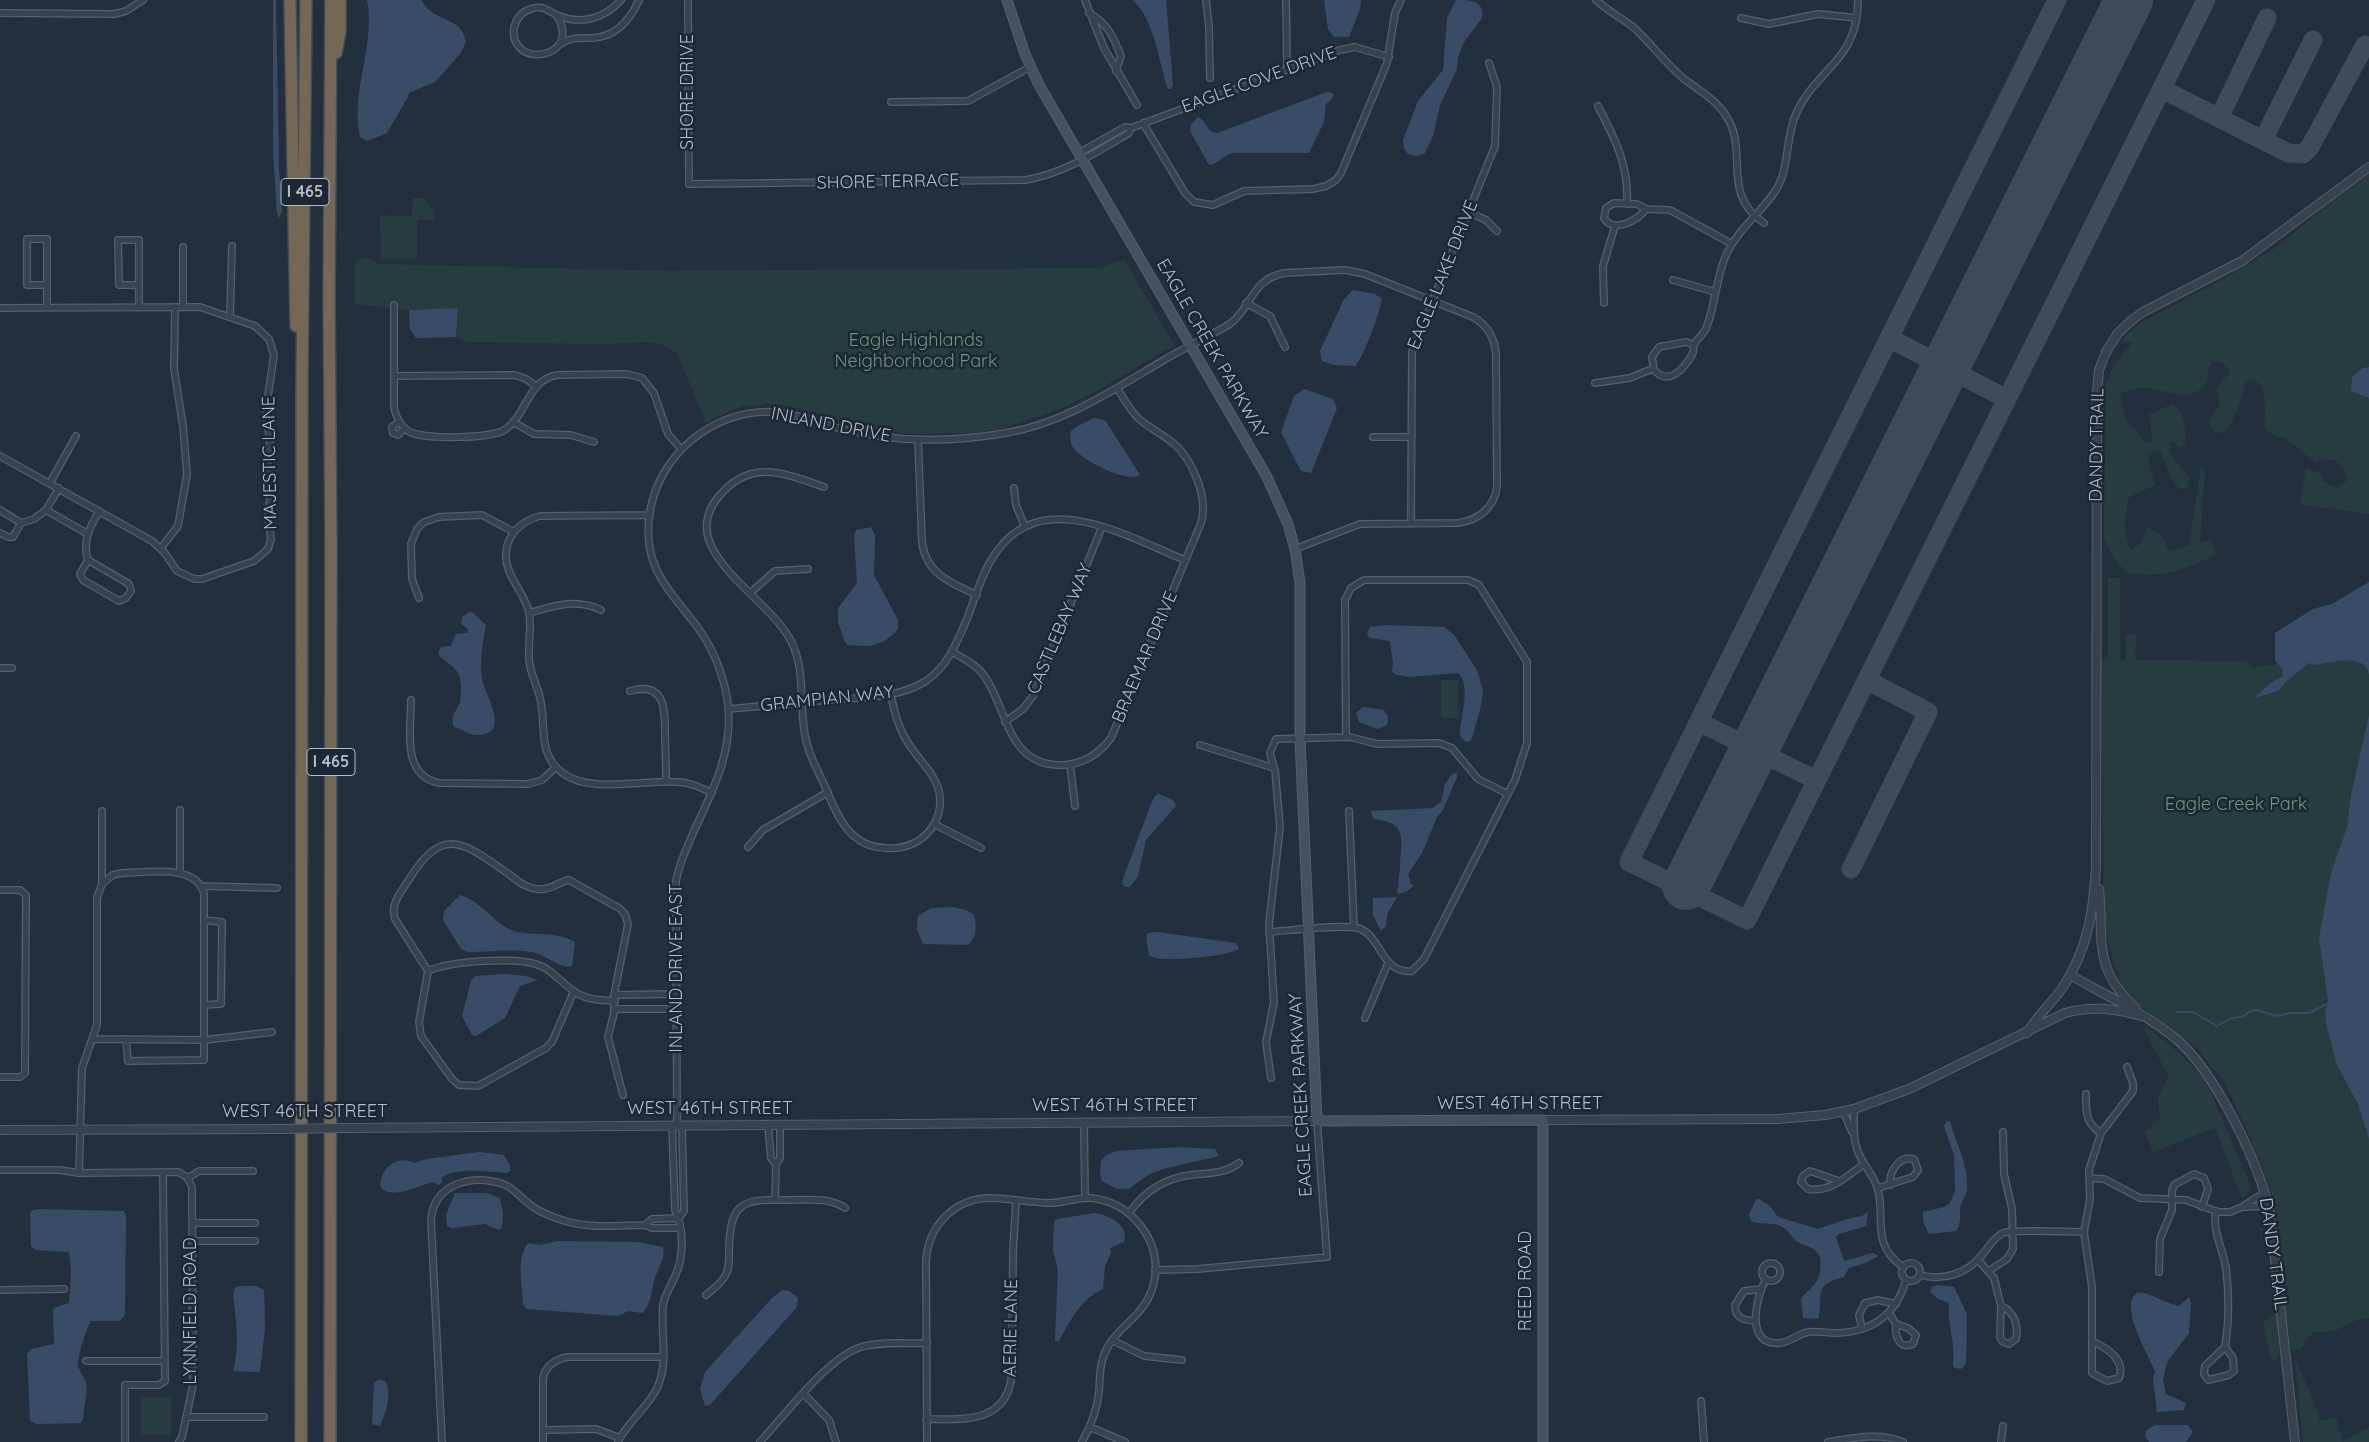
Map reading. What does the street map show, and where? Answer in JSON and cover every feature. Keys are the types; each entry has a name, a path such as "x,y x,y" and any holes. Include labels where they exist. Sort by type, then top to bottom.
{"highway":[{"path":"290,0 296,323 302,383"},
{"name":"I 465","path":"301,1442 302,383 306,0"},
{"name":"I 465","path":"330,1442 331,544 328,298 331,0"},
{"path":"331,81 340,32 340,0"}],"main road":[{"name":"EAGLE CREEK PARKWAY","path":"1007,0 1030,67 1267,477 1284,515 1295,549 1300,594 1300,739 1317,1122"},
{"name":"WEST 46TH STREET","path":"1317,1122 1543,1120"},
{"name":"REED ROAD","path":"1543,1120 1543,1442"}],"street":[{"path":"0,13 114,14 126,11 143,0"},
{"path":"621,0 612,10 594,18 575,20 556,16 545,8 530,8 520,16 514,29 517,43 529,53 544,55 575,38 600,37 612,33 628,20 639,0"},
{"name":"SHORE DRIVE","path":"688,0 689,184"},
{"path":"1084,0 1098,37 1137,105"},
{"path":"1206,0 1209,26 1210,78"},
{"path":"1286,0 1287,69"},
{"path":"1144,123 1184,193 1194,202 1204,205 1223,202 1244,191 1313,189 1326,186 1336,180 1341,173 1389,57 1395,13 1401,0"},
{"path":"1596,0 1632,27 1672,69 1722,109 1729,120 1734,136 1738,184 1743,199 1764,223"},
{"path":"1694,345 1686,342 1659,347 1652,357 1654,368 1662,376 1675,375 1691,356 1694,345 1707,327 1720,271 1732,244 1773,194 1780,182 1792,125 1798,110 1810,91 1842,56 1853,34 1857,18 1858,0"},
{"path":"1088,13 1101,20 1108,28 1121,56 1116,71"},
{"path":"1741,18 1769,24 1818,14 1857,18"},
{"path":"556,16 562,31 556,47"},
{"name":"EAGLE COVE DRIVE","path":"1080,156 1129,133 1131,128 1347,48 1359,48 1389,57"},
{"name":"EAGLE LAKE DRIVE","path":"1411,523 1412,352 1496,140 1497,87 1489,63"},
{"path":"891,102 968,101 1030,67"},
{"path":"1598,106 1622,161 1628,183 1626,204"},
{"name":"SHORE TERRACE","path":"689,184 1022,180 1047,176 1080,156"},
{"name":"DANDY TRAIL","path":"2096,865 2097,393 2102,361 2118,333 2137,316 2242,261 2369,167"},
{"path":"1646,209 1638,217 1615,226 1606,222 1605,210 1614,203 1637,204 1646,209 1674,211 1732,244"},
{"path":"1468,212 1486,220 1497,231"},
{"path":"1604,303 1603,266 1615,226"},
{"path":"47,284 27,284 27,239 47,239 48,307"},
{"path":"139,285 118,285 118,240 139,240 139,285 139,307"},
{"path":"230,316 232,246"},
{"path":"183,247 183,307"},
{"name":"INLAND DRIVE","path":"695,436 712,425 730,418 750,413 773,412 799,416 869,435 918,440 975,438 1029,428 1068,415 1234,321 1256,288 1275,275 1284,272 1345,270 1365,274 1433,300 1478,320 1490,332 1494,341 1496,354 1498,484 1495,496 1489,508 1468,522 1411,523"},
{"path":"1673,280 1715,292"},
{"path":"1246,303 1270,316 1285,347"},
{"path":"394,305 395,412 399,422 416,434 426,436 492,435 505,430 513,422 536,386 546,378 557,374 636,376 645,380 653,390 667,432 681,449"},
{"path":"0,456 161,548 178,526 187,470 183,426 175,379 175,307"},
{"name":"MAJESTIC LANE","path":"0,308 204,307 252,324 263,331 270,339 274,351 266,409 270,442 267,462 272,484 268,515 271,541 267,551 259,558 202,579 188,578 176,569 161,548"},
{"path":"1595,383 1630,378 1654,368"},
{"path":"394,376 512,374 526,378 536,386"},
{"name":"BRAEMAR DRIVE","path":"952,652 972,664 983,675 1013,739 1030,756 1048,763 1070,764 1092,757 1112,735 1203,516 1204,503 1202,490 1179,448 1133,412 1117,388"},
{"path":"399,422 392,428 393,433 398,436 405,428"},
{"path":"513,422 525,431 534,434 571,435 594,442"},
{"path":"50,483 76,436"},
{"name":"INLAND DRIVE EAST","path":"677,1125 676,894 678,874 683,856 712,793 726,752 728,709 722,677 711,650 698,628 667,590 658,573 650,547 650,515 661,478 681,449 695,436"},
{"path":"1373,437 1411,437"},
{"path":"918,440 922,542 926,558 935,572 942,578 977,595"},
{"path":"824,487 784,472 763,471 740,478 728,486 717,499 708,523 711,549 720,563 774,616 791,640 801,671 808,746 846,829 855,838 869,846 895,848 907,846 921,839 934,824 940,803 937,784 903,735 891,695"},
{"path":"0,533 12,537 21,523 34,519 46,510 59,488"},
{"path":"1014,488 1016,505 1025,527"},
{"path":"0,510 21,523"},
{"path":"46,510 88,534"},
{"path":"88,560 129,584 130,591 126,598 119,601 83,580 80,574 88,560 86,545 88,534 99,511"},
{"path":"419,598 412,579 411,544 417,529 424,522 440,517 482,515 514,532"},
{"path":"650,515 540,516 524,522 514,532 507,546 507,562 529,613 529,662 542,705 544,746 556,767 569,778 585,783 666,782 693,784 712,793"},
{"name":"GRAMPIAN WAY","path":"728,709 891,695 915,687 943,665 952,652 996,552 1009,538 1025,527 1057,518 1080,520 1185,560"},
{"path":"1295,549 1355,525 1411,523"},
{"name":"CASTLEBAY WAY","path":"1005,722 1023,709 1033,696 1102,527"},
{"path":"750,593 775,571 808,569"},
{"path":"1269,932 1354,927 1369,935 1388,963 1401,970 1409,971 1422,962 1508,794 1520,768 1527,743 1528,666 1524,655 1482,589 1475,582 1465,580 1364,580 1355,584 1349,590 1345,603 1346,737"},
{"path":"529,613 572,603 585,604 602,610"},
{"path":"0,668 12,668"},
{"path":"630,691 639,688 652,690 662,701 665,714 666,782"},
{"path":"411,700 411,758 419,773 429,781 439,784 528,784 542,780 556,767"},
{"path":"1300,739 1346,737 1377,744 1439,743 1455,751 1478,779 1508,794"},
{"name":"EAGLE CREEK PARKWAY","path":"1271,1078 1266,1040 1274,996 1269,932 1270,898 1280,827 1274,768 1270,753 1276,739 1300,739"},
{"path":"1200,745 1274,768"},
{"path":"1070,764 1075,806"},
{"path":"748,847 763,830 828,792"},
{"path":"180,810 180,873"},
{"path":"78,1173 82,1068 97,1025 97,898 102,884 102,811"},
{"path":"1349,811 1354,927"},
{"path":"934,824 981,848"},
{"path":"574,991 552,1042 546,1048 478,1086 463,1086 452,1079 421,1036 419,1022 428,971 395,918 393,908 426,855 443,845 458,845 472,849 524,885 543,889 569,880 621,910 627,918 628,926 615,998 615,1009 608,1037 623,1095"},
{"path":"2096,865 2100,906 2100,942 2103,961 2119,991 2145,1017"},
{"name":"WEST 46TH STREET","path":"1543,1120 1778,1119 1806,1117 1854,1109 1922,1083 2027,1033 2070,975 2090,927 2094,902 2096,865"},
{"path":"102,884 112,875 122,873 180,873 191,876 201,886 204,897 204,1060 128,1061 126,1039"},
{"path":"201,886 277,888"},
{"path":"0,890 20,890 26,895 25,1072 20,1077 0,1077"},
{"path":"204,920 222,922 221,1004 204,1005"},
{"path":"428,971 460,962 527,962 549,970 574,991 591,998 676,994"},
{"path":"1365,1018 1388,963"},
{"path":"2070,975 2145,1017"},
{"path":"2027,1033 2062,1014 2088,1008 2107,1008 2145,1017"},
{"path":"615,1009 676,1009"},
{"name":"DANDY TRAIL","path":"2145,1017 2178,1041 2206,1072 2231,1117 2264,1192 2274,1242 2296,1442"},
{"path":"92,1039 205,1040 272,1032"},
{"path":"2092,1340 2110,1351 2119,1362 2121,1369 2119,1378 2107,1381 2092,1373 2092,1340 2092,1277 2084,1232 2090,1199 2089,1178 2091,1163 2101,1133 2133,1091 2134,1083 2127,1067"},
{"path":"2086,1094 2088,1119 2094,1128 2101,1133"},
{"path":"1852,1132 1854,1109"},
{"path":"1843,1111 1864,1164 1878,1188 1880,1204 1879,1224 1882,1239 1892,1256 1903,1267"},
{"name":"WEST 46TH STREET","path":"0,1130 1317,1122"},
{"name":"EAGLE CREEK PARKWAY","path":"1155,1270 1198,1269 1326,1257 1317,1122"},
{"path":"1084,1123 1085,1198"},
{"path":"677,1125 684,1211 679,1218"},
{"path":"543,1430 596,1429 619,1440 656,1390 661,1378 663,1357 664,1304 679,1264 680,1228 679,1218 675,1210 677,1125"},
{"path":"768,1125 771,1158 776,1165"},
{"path":"775,1200 776,1165 780,1158 780,1125"},
{"path":"1990,1270 2007,1259 2011,1254 2013,1232 2012,1208 2004,1174 2003,1132"},
{"path":"1878,1188 1890,1184 1916,1175 1918,1170 1916,1163 1911,1158 1900,1162 1890,1174 1890,1184"},
{"path":"1129,1213 1144,1196 1169,1180 1182,1176 1220,1172 1239,1163"},
{"path":"1839,1181 1810,1171 1803,1176 1801,1182 1808,1189 1820,1190 1839,1181 1864,1164"},
{"path":"0,1170 60,1170 78,1173 178,1172 188,1178 199,1171 254,1171"},
{"path":"125,1442 125,1385 163,1384 165,1381 163,1172"},
{"path":"2159,1272 2160,1238 2171,1214 2171,1192 2174,1185 2194,1174 2200,1175 2206,1180 2208,1187 2202,1207"},
{"name":"LYNNFIELD ROAD","path":"179,1442 193,1384 192,1187 188,1178"},
{"path":"2089,1178 2104,1179 2140,1198 2186,1200 2216,1211 2230,1212 2242,1207 2264,1192"},
{"path":"442,1442 430,1220 435,1202 444,1191 463,1181 501,1184 511,1188 537,1209 566,1222 588,1225 645,1225 652,1228 680,1228"},
{"path":"926,1442 927,1254 935,1229 947,1214 964,1203 990,1198 1049,1203 1085,1198 1105,1201 1129,1213 1149,1238 1155,1270 1153,1286 1145,1304 1112,1340 1101,1364 1096,1407 1090,1427 1082,1442"},
{"path":"706,1295 722,1282 728,1271 729,1229 735,1213 750,1202 827,1200 845,1208"},
{"name":"AERIE LANE","path":"926,1419 968,1420 981,1417 1000,1404 1008,1391 1012,1375 1013,1251 1016,1200"},
{"path":"2242,1207 2268,1206"},
{"path":"2216,1211 2215,1224 2226,1275 2228,1320 2225,1347 2205,1366 2204,1374 2208,1380 2229,1376 2234,1371 2233,1358 2225,1347"},
{"path":"645,1225 652,1220 679,1218"},
{"path":"192,1224 255,1222"},
{"path":"1920,1275 1931,1278 1946,1277 1962,1272 1978,1260 1996,1238 2004,1233 2084,1232"},
{"path":"192,1241 255,1241"},
{"path":"1978,1260 1990,1270 1995,1279 2001,1306 2000,1338 2003,1342 2009,1344 2016,1339 2015,1322 2008,1309 2001,1306"},
{"path":"1908,1263 1915,1263 1920,1268 1920,1275 1914,1281 1906,1280 1902,1274 1903,1267 1908,1263"},
{"path":"1766,1279 1755,1308 1756,1321 1759,1331 1765,1338 1777,1343 1786,1342 1810,1332 1850,1332 1879,1322 1896,1304 1906,1280"},
{"path":"0,1290 64,1289"},
{"path":"1756,1321 1742,1319 1737,1314 1735,1305 1744,1291 1761,1289"},
{"path":"1862,1329 1859,1313 1865,1303 1878,1300 1896,1304"},
{"path":"1889,1313 1896,1324"},
{"path":"1112,1340 1144,1356 1182,1360"},
{"path":"760,1442 834,1362 854,1350 879,1344 927,1343"},
{"path":"543,1442 543,1379 546,1369 556,1360 567,1357 663,1357"},
{"path":"86,1361 165,1361"},
{"path":"804,1394 829,1420 836,1442"},
{"path":"1701,1401 1704,1416 1704,1442"},
{"path":"186,1417 264,1417"},
{"path":"2001,1442 2003,1426"},
{"path":"1090,1427 1125,1442"},
{"path":"1828,1442 1870,1436 1886,1437 1903,1442"}],"green space":[{"path":"2369,174 2369,514 2300,504 2306,469 2320,472 2323,481 2336,488 2348,480 2344,470 2335,460 2325,459 2316,462 2283,436 2278,438 2265,429 2264,395 2259,384 2254,379 2245,383 2236,413 2227,428 2223,432 2218,433 2213,430 2209,421 2220,405 2216,389 2230,372 2226,365 2218,361 2212,362 2205,384 2196,392 2181,394 2139,388 2120,394 2127,422 2136,430 2144,443 2153,442 2149,414 2173,404 2183,418 2186,435 2185,446 2179,448 2174,442 2169,441 2173,458 2189,478 2187,488 2180,490 2171,477 2160,450 2147,453 2155,485 2129,497 2125,518 2125,531 2131,551 2139,545 2147,528 2160,534 2170,552 2189,546 2201,467 2205,470 2200,543 2211,540 2216,555 2182,569 2163,574 2126,572 2113,557 2104,538 2106,383 2114,365 2133,342 2121,341 2138,324 2227,277 2279,246 2334,199"},
{"path":"413,198 425,198 430,207 435,207 434,220 417,220 417,258 381,259 380,215 412,216"},
{"name":"Eagle Highlands Neighborhood Park","path":"366,257 377,264 668,271 1099,268 1124,259 1174,345 1095,392 1060,409 1000,429 971,433 911,434 882,431 793,407 768,404 742,406 706,422 677,354 663,345 651,342 600,344 469,342 456,337 458,308 409,310 355,304 355,262"},
{"name":"Eagle Creek Park","path":"2108,578 2120,578 2120,661 2126,660 2126,636 2131,633 2137,636 2135,650 2137,660 2246,661 2253,668 2277,664 2275,660 2275,633 2313,609 2332,604 2369,582 2369,1318 2354,1321 2330,1332 2313,1332 2300,1349 2280,1353 2275,1360 2272,1360 2270,1355 2263,1322 2289,1302 2275,1202 2255,1148 2225,1083 2195,1046 2139,1006 2123,990 2110,950 2104,922 2101,660 2108,660"},
{"path":"1441,680 1458,680 1458,718 1441,718"},
{"path":"2143,1028 2151,1030 2170,1045 2197,1070 2209,1088 2252,1189 2242,1198 2215,1128 2153,1152 2145,1132 2160,1118 2158,1096 2169,1077"},
{"path":"2295,1359 2313,1399 2320,1421 2336,1418 2343,1442 2303,1442"},
{"path":"141,1397 171,1397 171,1435 141,1435"},
{"path":"2369,1427 2369,1442 2343,1442"}],"water":[{"path":"273,0 276,0 279,169 282,211 279,218 277,213 273,152"},
{"path":"367,0 421,0 431,11 462,30 466,42 460,54 435,82 409,93 387,133 367,141 360,137 358,103 368,34"},
{"path":"1132,0 1166,0 1173,85 1171,89 1168,89 1155,41 1146,17"},
{"path":"1324,0 1361,0 1360,9 1349,37 1334,37 1328,29"},
{"path":"1456,0 1471,1 1479,4 1482,18 1464,42 1458,57 1457,69 1440,105 1433,136 1425,153 1417,156 1408,154 1404,149 1403,140 1418,101 1443,70 1447,18"},
{"path":"1327,92 1333,93 1333,97 1326,104 1324,122 1309,153 1233,153 1209,165 1190,131 1191,125 1198,117 1211,131 1217,133"},
{"path":"1353,290 1375,294 1382,299 1381,305 1367,344 1355,366 1333,365 1322,361 1320,351 1344,299"},
{"path":"458,308 456,337 416,338 410,329 409,310"},
{"path":"2369,367 2369,398 2351,391 2352,377 2363,368"},
{"path":"1304,389 1333,399 1337,408 1311,473 1301,471 1281,432 1294,396"},
{"path":"1094,418 1105,420 1140,475 1134,477 1114,473 1102,468 1075,450 1071,444 1070,432"},
{"path":"871,527 875,535 874,575 898,620 898,628 895,633 883,642 870,646 848,645 845,642 838,622 838,608 857,583 854,534 857,530"},
{"path":"2369,582 2369,675 2361,663 2354,661 2346,660 2314,665 2309,663 2278,691 2254,698 2269,684 2283,676 2283,670 2275,660 2275,633 2313,609 2332,604"},
{"path":"470,612 486,625 481,672 495,722 493,729 487,734 470,734 454,727 453,717 461,698 460,680 456,670 438,654 441,647 451,646 456,634 467,633 468,629 461,624 462,617"},
{"path":"1385,625 1444,627 1454,635 1477,670 1483,691 1480,710 1471,741 1466,742 1460,736 1465,694 1462,678 1458,673 1409,677 1394,674 1392,671 1393,663 1390,641 1370,638 1367,634 1370,627"},
{"path":"1363,707 1384,710 1388,717 1387,725 1378,729 1359,722 1356,713"},
{"path":"2369,715 2369,1139 2358,1104 2337,1065 2326,1024 2325,1012 2328,1001 2319,938 2331,873 2347,827 2351,795"},
{"path":"1457,773 1443,810 1437,817 1422,853 1408,874 1411,884 1414,886 1406,892 1397,894 1401,835 1393,825 1385,821 1373,819 1371,811 1433,808 1441,802 1445,784 1452,774"},
{"path":"1159,794 1173,800 1176,806 1146,840 1138,876 1130,887 1125,887 1122,883 1125,873 1151,804 1155,796"},
{"path":"460,895 479,905 501,924 514,931 548,934 575,942 572,966 563,966 536,953 512,950 468,952 461,949 443,920 444,911"},
{"path":"1397,897 1387,914 1386,926 1381,931 1373,915 1373,898"},
{"path":"953,907 966,910 974,915 976,931 971,942 968,945 923,944 917,929 918,916 931,908"},
{"path":"1157,932 1236,943 1239,949 1233,952 1193,958 1155,958 1149,955 1146,938 1148,933"},
{"path":"505,974 526,976 538,980 520,986 505,1018 476,1036 472,1035 462,1016 471,981 475,976"},
{"path":"1947,1121 1950,1121 1964,1164 1967,1190 1960,1208 1959,1223 1956,1231 1929,1234 1923,1221 1923,1212 1944,1207 1950,1203 1955,1191 1954,1155 1944,1126"},
{"path":"1180,1147 1215,1149 1219,1156 1163,1169 1150,1174 1128,1189 1117,1189 1102,1181 1100,1173 1101,1161 1105,1156 1116,1151"},
{"path":"479,1152 504,1155 510,1166 510,1171 506,1173 457,1172 442,1177 442,1182 439,1185 433,1182 406,1191 392,1193 381,1187 381,1180 386,1169 401,1160 414,1163 427,1159"},
{"path":"455,1193 487,1193 500,1198 503,1213 502,1228 498,1230 485,1224 452,1228 447,1226 446,1215"},
{"path":"1756,1199 1770,1206 1778,1217 1818,1229 1862,1216 1868,1212 1866,1226 1839,1234 1836,1237 1844,1261 1873,1253 1879,1256 1849,1268 1844,1277 1827,1283 1821,1292 1818,1319 1803,1318 1801,1299 1819,1277 1820,1256 1813,1249 1795,1240 1783,1227 1751,1221 1749,1215"},
{"path":"38,1209 124,1211 126,1216 125,1315 120,1321 91,1321 87,1329 78,1361 86,1387 81,1423 36,1424 30,1420 27,1354 31,1349 54,1344 53,1310 56,1307 69,1303 71,1271 69,1252 36,1250 31,1246 30,1214 31,1211"},
{"path":"1095,1213 1107,1216 1121,1226 1125,1236 1124,1242 1110,1248 1111,1253 1105,1266 1103,1289 1082,1304 1059,1341 1055,1341 1058,1270 1053,1250 1054,1221"},
{"path":"558,1241 637,1242 663,1247 662,1260 645,1310 642,1313 628,1311 618,1316 527,1309 523,1305 521,1272 524,1250 528,1243 540,1245"},
{"path":"1939,1285 1954,1287 1967,1314 1966,1364 1961,1369 1955,1368 1953,1365 1954,1357 1949,1303 1938,1299 1930,1292 1932,1287"},
{"path":"256,1286 264,1290 265,1328 260,1372 233,1371 237,1343 233,1294 236,1287"},
{"path":"782,1290 789,1291 798,1298 797,1307 710,1405 705,1406 700,1389 705,1372 772,1298"},
{"path":"2137,1293 2146,1294 2179,1306 2189,1297 2191,1303 2189,1333 2167,1362 2163,1380 2166,1394 2186,1403 2184,1410 2157,1412 2153,1379 2155,1371 2137,1331 2131,1308 2132,1299"},
{"path":"378,1380 385,1381 388,1392 387,1404 380,1426 372,1424 374,1383"},
{"path":"2155,1425 2188,1425 2193,1432 2186,1442 2149,1442 2145,1435 2147,1430"}],"waterway":[{"path":"2176,1012 2193,1012 2217,1026 2231,1018 2243,1017 2250,1011 2257,1010 2277,1016 2290,1013 2309,1013 2329,1003"}],"taxiway":[{"path":"2057,0 1629,862 1747,920 2206,0"},
{"path":"2219,118 2267,18"},
{"path":"2263,140 2313,40"},
{"path":"2162,89 2288,153 2303,154 2310,147 2365,45"},
{"path":"1889,338 2007,399"},
{"path":"1851,869 1928,712 1867,680"},
{"path":"1699,722 1812,778"}],"runway":[{"path":"1686,886 2129,0"}]}
